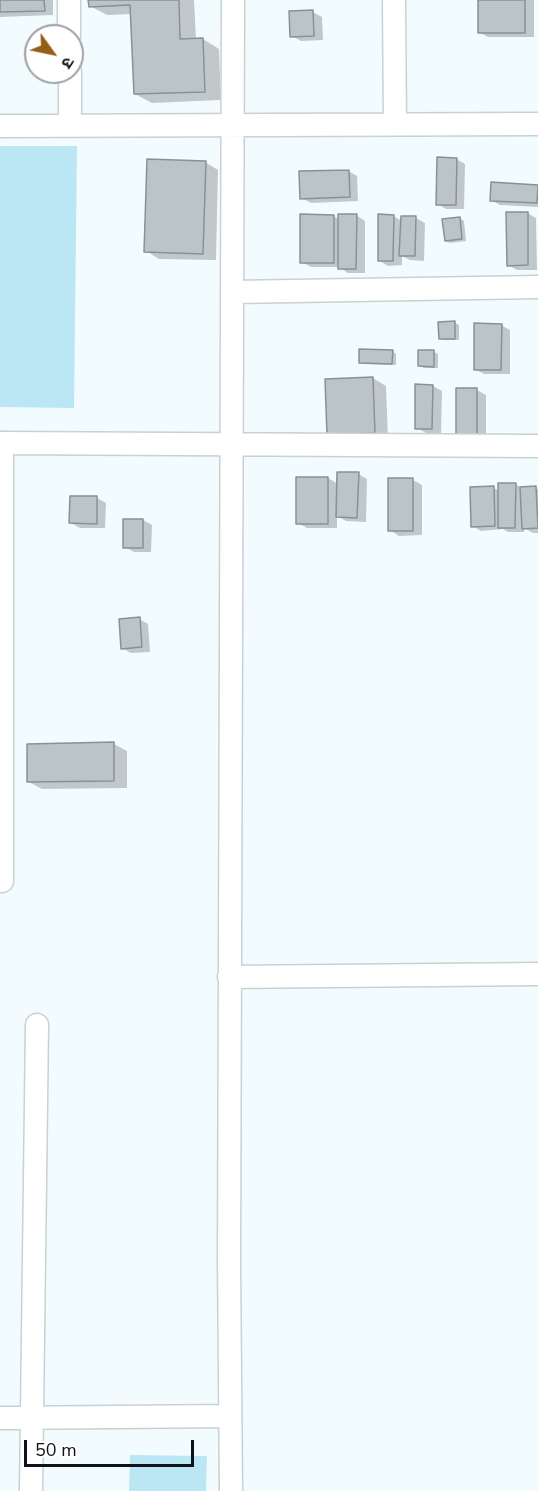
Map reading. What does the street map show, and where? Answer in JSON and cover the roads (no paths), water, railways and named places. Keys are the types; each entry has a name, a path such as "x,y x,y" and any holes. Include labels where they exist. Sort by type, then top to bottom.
{"street":[{"path":"69,0 69,24"},
{"path":"231,1491 229,977 233,0"},
{"path":"394,0 395,124"},
{"path":"70,84 70,125"},
{"path":"0,126 538,124"},
{"path":"232,292 538,287"},
{"path":"2,881 1,443 538,446"},
{"path":"229,977 538,974"},
{"path":"32,1491 37,1025"},
{"path":"0,1418 230,1416"}]}
